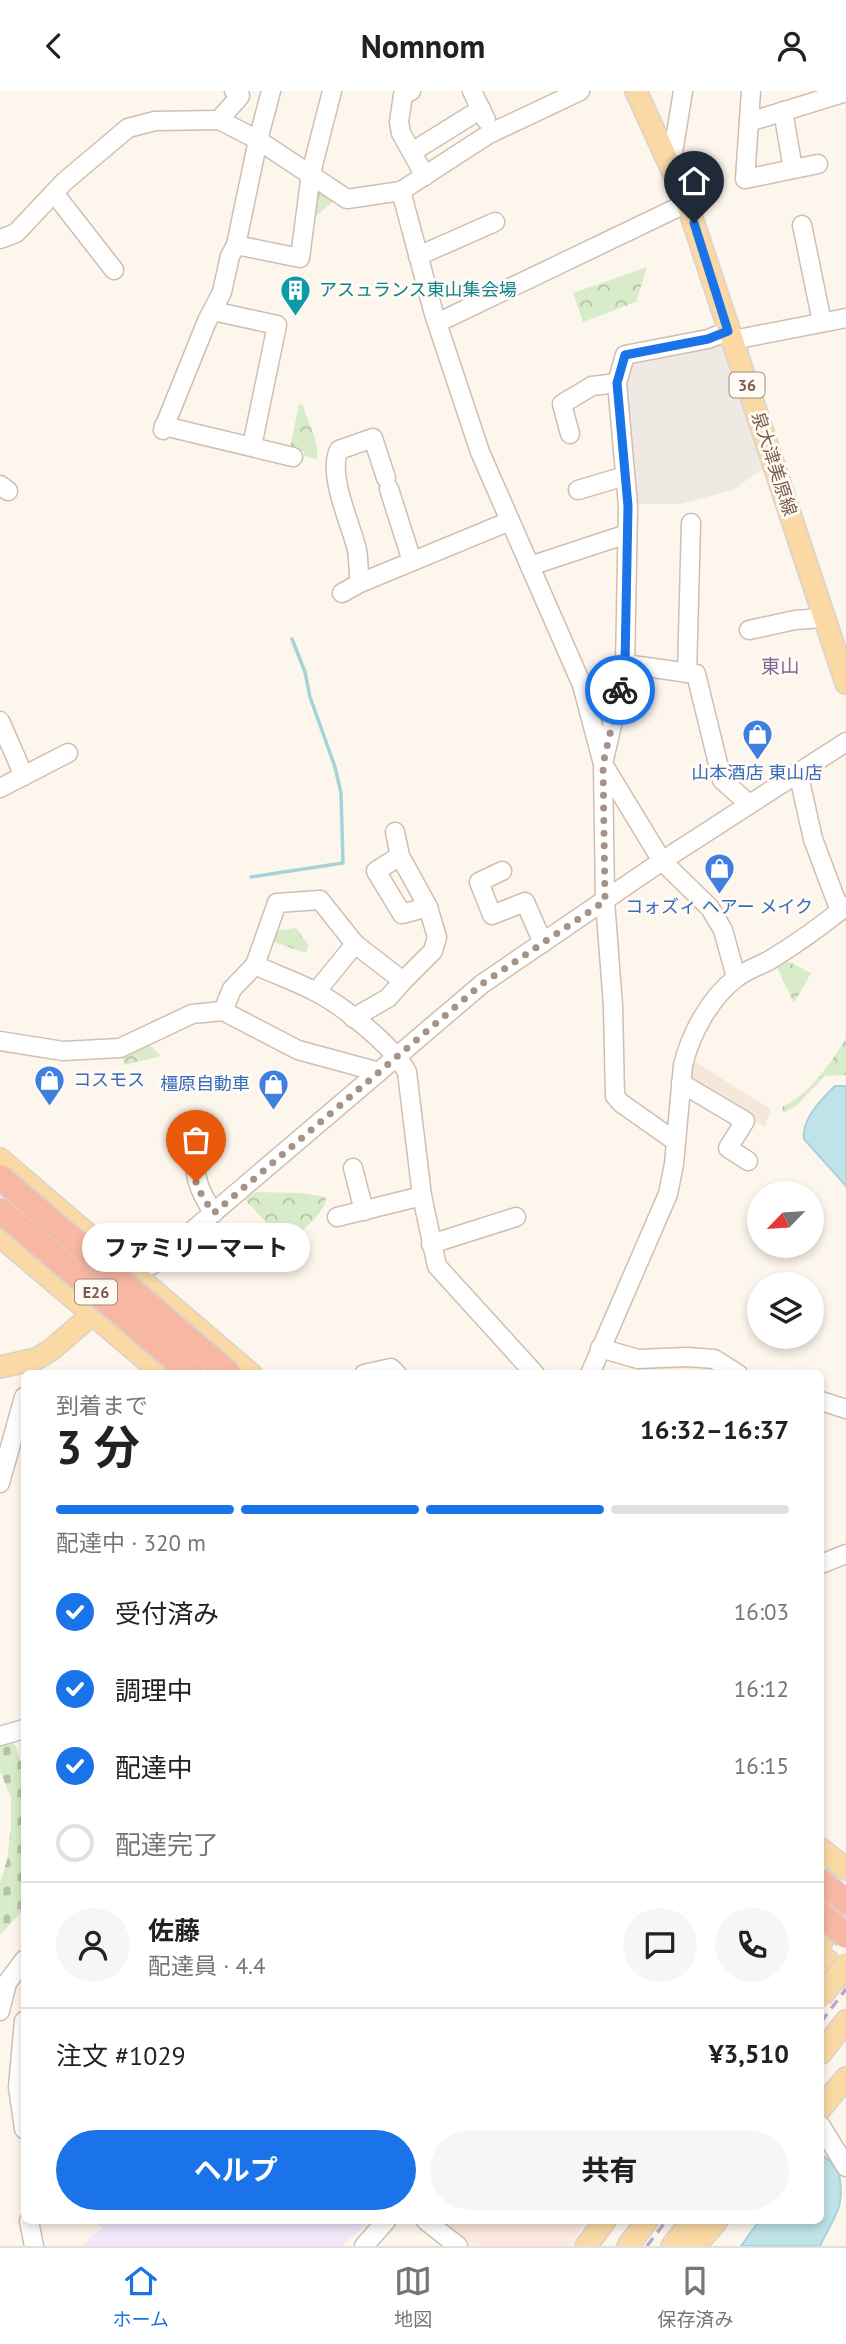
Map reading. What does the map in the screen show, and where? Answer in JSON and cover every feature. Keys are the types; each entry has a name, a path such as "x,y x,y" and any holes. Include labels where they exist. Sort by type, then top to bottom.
{"highway":[{"name":"E26","path":"0,1177 224,1370"},
{"name":"E26","path":"0,1210 187,1370"},
{"path":"824,1885 846,1903"},
{"path":"824,1917 846,1936"}],"main road":[{"name":"泉大津美原線","path":"636,91 687,204 846,683"},
{"path":"0,1159 144,1271 247,1370"},
{"path":"0,1236 158,1370"},
{"path":"0,1367 34,1366 144,1271"},
{"path":"824,1851 846,1869"},
{"path":"824,1938 846,1909"},
{"path":"824,1958 846,1977"},
{"path":"824,1993 846,1964"},
{"path":"824,2049 846,2021"},
{"path":"824,2104 846,2078"},
{"path":"586,2246 603,2224"},
{"path":"628,2246 645,2224"},
{"path":"672,2246 690,2224"},
{"path":"695,2246 714,2224"},
{"path":"710,2246 728,2224"}],"street":[{"path":"219,120 240,96 234,91"},
{"path":"271,91 236,245 230,256 222,292 164,428 293,457"},
{"path":"236,245 300,258 311,173 332,91"},
{"path":"411,91 403,95 399,122 401,133 425,176"},
{"path":"472,91 492,133"},
{"path":"0,239 16,233 54,193 128,128 156,121 219,120 258,140 347,199 401,191 492,133 580,91"},
{"path":"671,165 684,91"},
{"path":"751,91 745,179 818,164"},
{"path":"749,122 846,92"},
{"path":"412,152 481,109"},
{"path":"783,111 793,169"},
{"path":"401,191 437,323 480,452 582,685 603,764 662,861 710,908 717,919 723,930 736,977"},
{"path":"54,193 114,270"},
{"path":"437,323 687,204"},
{"path":"418,256 495,222"},
{"path":"802,225 822,322"},
{"path":"212,311 277,325 252,446"},
{"path":"675,1141 615,1096 613,1006 605,901 603,764 625,664 627,534 617,383 625,355 730,335 846,318"},
{"path":"570,433 562,404 592,386 617,383"},
{"path":"360,583 357,552 340,498 336,457 339,450 373,438 412,561"},
{"path":"578,490 625,476"},
{"path":"342,593 360,583 510,521"},
{"path":"687,673 691,523"},
{"path":"530,566 627,534"},
{"path":"749,630 795,620 824,618"},
{"path":"625,664 695,674 722,780 749,804"},
{"path":"0,721 24,776"},
{"path":"144,1271 482,984 662,861 846,742"},
{"path":"0,788 68,753"},
{"path":"592,1370 668,1193 681,1083 687,1049 697,1027 709,1006 736,977 770,960 843,909 813,839 798,772"},
{"path":"353,1018 388,998 433,951 437,937 428,907 400,856 395,832"},
{"path":"400,856 376,871 402,914 428,907"},
{"path":"502,871 479,882 492,915 525,902 543,943"},
{"path":"223,1011 232,989 255,965 277,903 320,900 355,944 402,981"},
{"path":"316,992 355,944"},
{"path":"255,965 316,992 353,1018 398,1056 407,1072 422,1196 437,1266 531,1370"},
{"path":"0,1041 62,1051 120,1048 192,1014 223,1011 299,1050 379,1072"},
{"path":"681,1083 745,1121 728,1148 748,1161"},
{"path":"193,1131 196,1182 214,1213"},
{"path":"353,1168 364,1211"},
{"path":"337,1217 422,1196"},
{"path":"431,1244 516,1217"},
{"path":"600,1348 638,1359 713,1359 731,1370"},
{"path":"824,1402 846,1409"},
{"path":"0,1483 21,1408"},
{"path":"824,1563 846,1555"},
{"path":"0,1736 21,1730"},
{"path":"0,2011 7,1983 21,1964"},
{"path":"21,2054 18,2087 21,2108"},
{"path":"824,2131 846,2167"},
{"path":"30,2224 34,2246"},
{"path":"364,2246 383,2224"},
{"path":"430,2224 457,2246"}],"shaded area":[{"path":"726,341 768,465 733,490 681,504 631,504 621,383 626,363"},
{"path":"689,1058 771,1109 765,1127 689,1081"},
{"path":"97,2224 367,2224 342,2246 81,2246 102,2228"},
{"path":"446,2224 584,2224 571,2246 475,2246"}],"green space":[{"path":"317,188 338,197 312,220"},
{"path":"647,267 636,302 583,322 573,293"},
{"path":"299,404 303,405 315,438 317,459 304,456 304,452 290,448"},
{"path":"296,928 309,946 305,953 269,940 272,931"},
{"path":"783,959 811,973 794,1003 776,965"},
{"path":"846,1038 846,1075 825,1076 796,1106 783,1113 782,1107 810,1086"},
{"path":"148,1044 161,1056 124,1065 122,1055"},
{"path":"256,1192 301,1193 326,1197 317,1216 287,1244 245,1200"},
{"path":"12,1736 21,1763 21,1912 0,1935 0,1883 7,1860 11,1798 0,1771 0,1740"}],"water":[{"path":"835,1086 846,1086 846,1186 804,1139 809,1117"},
{"path":"824,2156 832,2163 839,2175 841,2196 837,2212 820,2246 741,2246 757,2224 824,2224"}],"waterway":[{"path":"251,877 343,863 341,793 335,767 310,697 305,672 292,639"}],"railway":[{"path":"824,2018 846,1989"},
{"path":"647,2246 664,2224"}],"way so far":[{"path":"196,1182 214,1213 482,984 605,901 603,764 620,690"}],"place":[{"name":"アスュランス東山集会場","path":"296,317"},
{"name":"山本酒店 東山店","path":"757,762"},
{"name":"コォズィ ヘアー メイク","path":"719,896"},
{"name":"コスモス","path":"50,1107"},
{"name":"橿原自動車","path":"273,1111"},
{"name":"ファミリーマート","path":"196,1182"}],"district":[{"name":"東山","path":"780,666"}],"route":[{"path":"620,690 625,664 628,506 617,383 625,355 708,339 728,331 694,223"}]}
